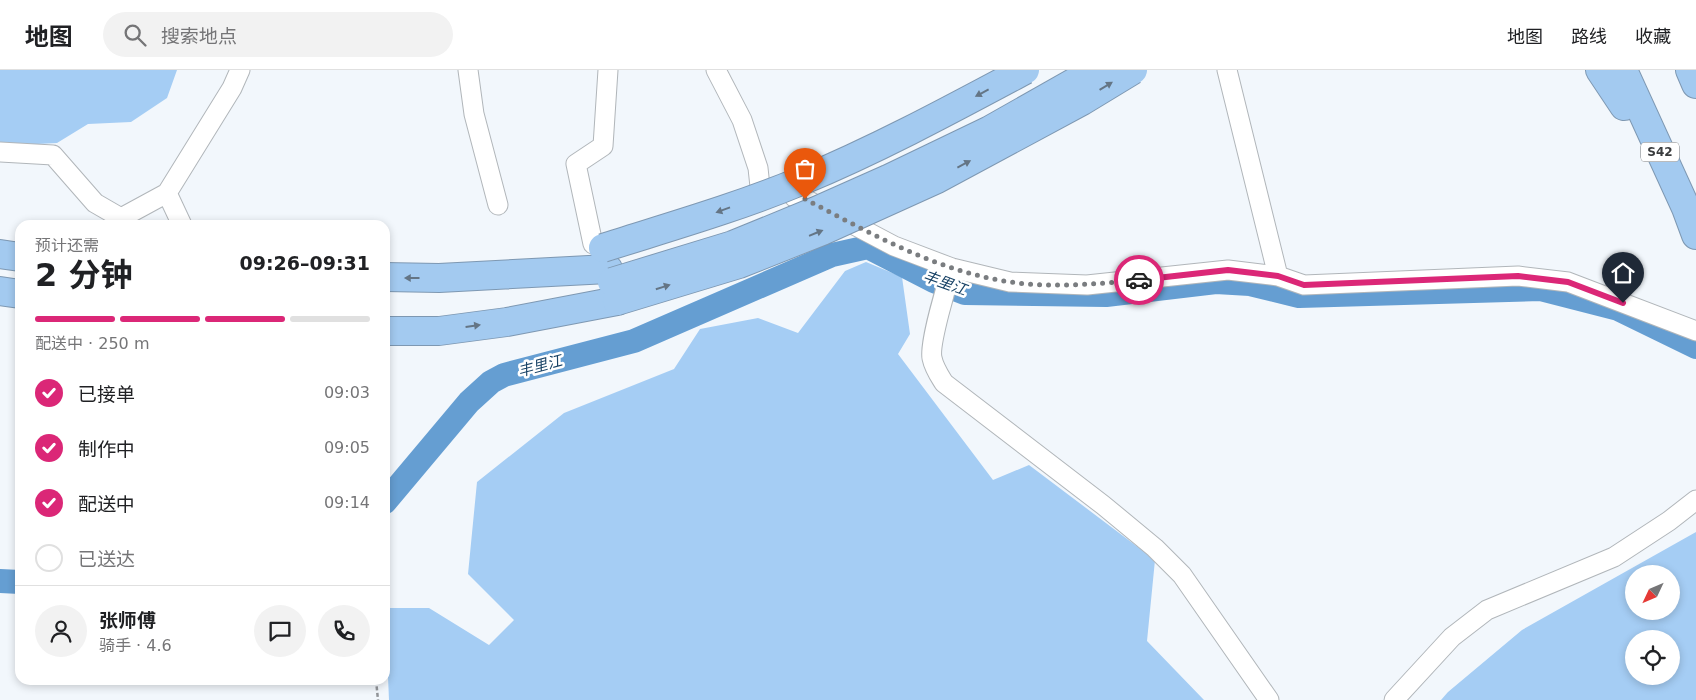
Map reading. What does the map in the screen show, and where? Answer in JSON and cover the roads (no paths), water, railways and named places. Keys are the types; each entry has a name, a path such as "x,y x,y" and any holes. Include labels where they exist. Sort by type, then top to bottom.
{"highway":[{"path":"390,331 439,331 507,322 719,212 800,181 873,148 1025,70"},
{"path":"607,269 728,233 811,199 983,117 1069,70"},
{"path":"607,269 733,245 888,179 990,130 1096,70"},
{"path":"390,277 504,275 739,264 822,231 937,178 1082,101 1133,70"},
{"path":"1600,70 1609,81 1686,208"},
{"name":"S42","path":"1623,70 1686,208 1696,235"},
{"path":"1690,70 1696,84"},
{"path":"0,254 15,256"},
{"path":"0,291 15,293"}],"street":[{"path":"0,152 53,155 95,203 121,218 167,193 232,88 240,70"},
{"path":"468,70 474,114 498,205"},
{"path":"607,269 576,164 603,146 608,70"},
{"path":"716,70 742,120 758,168 761,196"},
{"path":"1227,70 1278,276"},
{"path":"167,193 180,220"},
{"path":"794,196 805,199 894,246 951,271 1010,282 1087,285 1228,270 1278,276 1304,285 1518,276 1568,282 1696,332"},
{"path":"951,271 943,296 931,356 935,370 944,383 1103,505 1155,548 1182,575 1269,700"},
{"path":"1394,700 1452,637 1487,610 1614,557 1669,521 1696,500"}],"waterway":[{"name":"丰里江","path":"390,496 469,402 491,382 504,375 634,341 832,255 868,247 934,281 965,293 1106,295 1216,282 1250,284 1299,296 1540,289 1618,309 1696,347"},
{"name":"丰里江","path":"0,581 15,582"}]}
